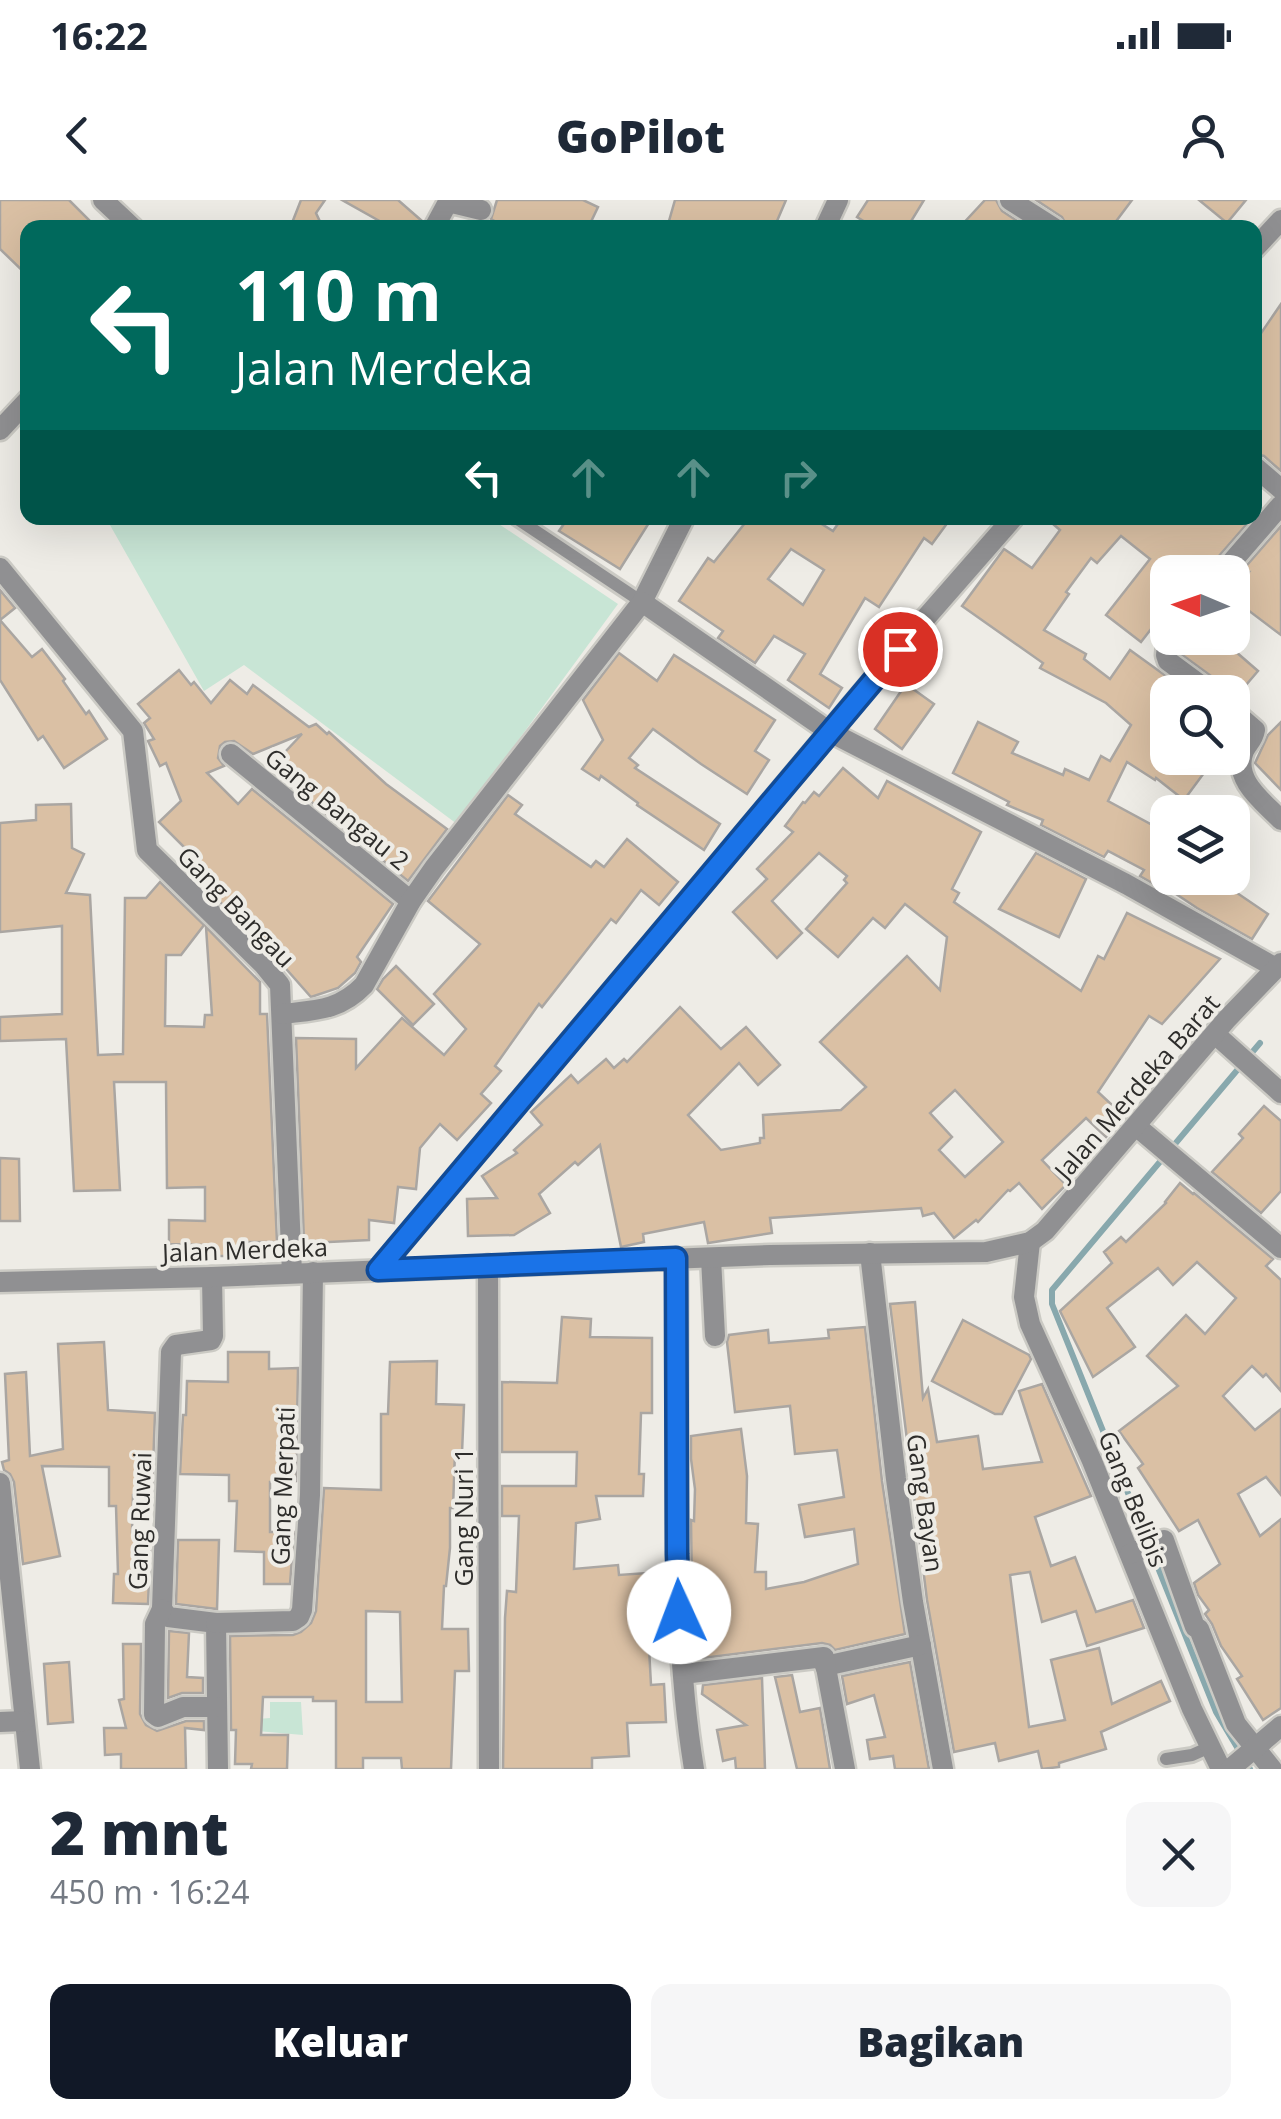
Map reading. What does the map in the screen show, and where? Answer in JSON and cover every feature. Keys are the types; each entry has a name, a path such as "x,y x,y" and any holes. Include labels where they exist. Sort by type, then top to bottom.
{"street":[{"path":"103,200 124,220"},
{"path":"1010,200 1041,220"},
{"path":"438,220 448,202 486,213"},
{"path":"1262,240 1281,220"},
{"path":"0,430 20,409"},
{"path":"1262,472 1281,490"},
{"path":"1238,555 1281,505"},
{"path":"282,1014 334,1006 356,994 434,868 642,602 680,525"},
{"path":"378,1270 1007,525"},
{"name":"Gang Bangau","path":"0,568 133,731 148,850 280,985 302,1272"},
{"path":"642,602 830,732 1278,966"},
{"path":"1166,655 1187,675"},
{"name":"Gang Bangau 2","path":"231,754 411,902"},
{"path":"1243,775 1281,820"},
{"name":"Jalan Merdeka Barat","path":"1030,1242 1143,1131 1215,1034 1278,966"},
{"path":"1215,1034 1273,1086"},
{"path":"1143,1131 1281,1248"},
{"name":"Jalan Merdeka","path":"0,1282 212,1286 302,1272 676,1258 986,1252 1030,1242"},
{"name":"Gang Belibis","path":"1030,1242 1024,1297 1027,1313 1092,1460 1142,1549 1170,1640 1221,1769"},
{"name":"Gang Bayan","path":"870,1254 896,1478 942,1763"},
{"path":"676,1258 677,1554 694,1769"},
{"path":"711,1258 715,1336"},
{"name":"Gang Nuri 1","path":"488,1265 489,1769"},
{"name":"Gang Merpati","path":"216,1623 293,1621 302,1610 310,1495 302,1272"},
{"name":"Gang Ruwai","path":"212,1286 213,1336 209,1341 176,1345 171,1352 162,1609 168,1617 216,1623"},
{"path":"0,1482 30,1769"},
{"path":"1142,1549 1164,1540 1232,1715 1254,1750 1272,1769"},
{"path":"162,1609 155,1624 153,1712 158,1716 183,1707 216,1706"},
{"path":"216,1623 218,1762"},
{"path":"1170,1640 1195,1627"},
{"path":"826,1666 921,1645"},
{"path":"684,1674 824,1657 845,1769"},
{"path":"0,1722 24,1721"},
{"path":"1230,1769 1281,1726"}],"lane":[{"path":"526,525 642,602"},
{"path":"1166,1759 1210,1747"}],"green space":[{"path":"110,525 500,525 618,604 457,824 244,665 204,691"},
{"path":"270,1702 301,1702 303,1735 244,1730 245,1720 270,1718"}],"building":[{"path":"0,200 69,200 89,220 20,220 20,268 0,249"},
{"path":"301,200 325,200 316,213 319,220 293,220"},
{"path":"342,200 398,200 421,220 378,220"},
{"path":"497,200 583,200 598,207 592,220 491,219"},
{"path":"675,200 786,200 777,220 669,220"},
{"path":"868,200 924,200 912,220 857,217"},
{"path":"985,200 996,200 1002,211 1016,220 966,220"},
{"path":"1036,200 1132,200 1117,220 1062,217"},
{"path":"1199,200 1246,200 1229,220 1223,220"},
{"path":"1281,304 1281,471 1262,456 1262,332"},
{"path":"563,525 648,525 620,569 559,531"},
{"path":"743,525 823,525 833,531 837,525 946,525 932,544 924,538 879,607 865,598 820,674 842,688 829,708 788,680 805,654 774,636 755,663 718,638 723,631 679,601 708,558 714,562","holes":["791,549 824,570 803,605 768,579"]},
{"path":"1054,525 1246,525 1220,555 1150,555 1150,559 1121,536 1097,563 1091,558 1044,630 1086,654 1084,659 1110,679 1130,650 1165,675 1150,675 1150,775 1202,775 1188,795 1178,795 1127,762 1108,801 1150,824 1150,882 1140,876 1144,870 1108,851 1104,857 953,773 978,722 1018,742 1012,753 1063,775 1065,769 1089,780 1101,756 1110,761 1131,725 1106,703 1040,668 1043,663 962,606 1004,549 1032,568 1060,530"},
{"path":"1281,526 1281,635 1250,612 1250,562"},
{"path":"1150,559 1150,630 1141,642 1106,615"},
{"path":"0,590 15,608 0,620"},
{"path":"0,620 32,657 42,649 107,739 64,768 43,736 38,740 0,680"},
{"path":"619,653 657,681 674,655 775,720 755,751 769,760 747,794 653,729 629,758 638,765 635,768 720,824 704,850 601,776 599,780 582,769 603,740 583,700"},
{"path":"1182,655 1240,655 1258,671 1250,680 1250,675 1210,675"},
{"path":"179,670 211,703 230,680 247,694 253,685 309,727 316,724 329,732 386,784 447,829 408,881 270,768 302,734 253,754 234,741 220,746 218,758 224,766 207,773 238,804 252,789 393,904 357,957 361,962 355,973 338,988 311,997 179,862 189,852 159,822 181,801 166,763 160,766 148,741 154,739 144,723 150,718 138,704"},
{"path":"906,684 934,704 902,749 875,729"},
{"path":"1281,722 1281,790 1255,763 1268,735"},
{"path":"843,768 878,798 887,781 981,832 952,889 959,893 954,902 1081,991 1098,956 1104,959 1127,913 1220,959 1162,1024 1149,1016 1098,1092 1125,1117 1106,1137 1086,1118 1042,1160 1066,1185 1042,1209 1019,1183 978,1222 954,1238 934,1213 923,1216 921,1208 770,1218 772,1233 708,1243 704,1222 643,1234 644,1242 621,1247 600,1145 539,1194 550,1213 514,1235 468,1236 467,1199 497,1198 482,1176 517,1153 514,1150 542,1125 531,1112 571,1075 578,1083 606,1059 614,1068 624,1059 627,1062 680,1007 721,1049 746,1027 780,1065 758,1085 739,1063 688,1115 721,1150 760,1143 760,1138 764,1138 763,1115 841,1110 866,1087 820,1042 907,956 940,990 947,937 905,904 885,928 873,918 838,957 806,929 847,883 847,876 819,853 772,901 802,933 777,958 733,912 767,879 757,869 793,832 785,826 814,792 819,796","holes":["955,1090 1003,1142 965,1177 939,1150 952,1137 930,1113"]},
{"path":"508,795 522,805 515,814 591,867 596,861 604,867 627,839 678,882 659,905 641,890 616,923 611,919 542,1007 539,1004 495,1066 501,1071 481,1094 491,1103 457,1140 440,1124 420,1148 416,1189 398,1187 394,1223 369,1220 369,1240 304,1241 296,1038 356,1039 356,1068 402,1018 444,1055 466,1029 434,994 480,944 428,901"},
{"path":"71,804 72,848 84,854 66,893 90,895 98,1055 123,1054 125,898 146,898 160,882 204,925 181,955 166,955 165,1026 204,1027 205,1015 212,1015 206,927 260,982 260,1014 267,1014 277,1242 246,1242 246,1256 205,1256 205,1245 169,1244 169,1220 205,1221 205,1187 167,1188 166,1082 114,1082 120,1190 74,1191 66,1039 0,1041 0,1017 62,1014 62,926 0,932 0,823 36,820 36,805"},
{"path":"1036,853 1086,879 1059,937 999,909"},
{"path":"1178,895 1240,895 1268,914 1252,939"},
{"path":"396,966 434,1004 413,1025 377,989"},
{"path":"1264,1106 1281,1121 1281,1191 1261,1213 1212,1172 1243,1138 1239,1134"},
{"path":"0,1158 19,1159 20,1221 0,1221"},
{"path":"1180,1183 1273,1259 1266,1266 1281,1280 1281,1391 1266,1374 1263,1377 1252,1366 1223,1396 1255,1430 1281,1409 1281,1495 1266,1477 1238,1494 1260,1536 1281,1519 1281,1708 1263,1720 1237,1679 1242,1676 1221,1646 1205,1614 1209,1610 1194,1583 1220,1564 1198,1520 1179,1531 1138,1468 1143,1464 1119,1431 1178,1386 1147,1356 1186,1315 1205,1334 1236,1298 1197,1262 1173,1285 1158,1268 1107,1308 1135,1347 1093,1377 1060,1311 1112,1263 1104,1252 1121,1237 1126,1242 1166,1203"},
{"path":"915,1302 923,1398 928,1389 937,1442 978,1436 983,1469 1042,1462 1019,1391 1042,1384 1091,1496 1035,1517 1051,1566 1075,1557 1096,1612 1133,1600 1144,1628 1087,1646 1076,1611 1042,1622 1030,1572 1010,1575 1029,1727 1065,1720 1051,1660 1099,1648 1112,1704 1161,1681 1170,1701 1101,1732 1106,1749 1059,1763 1059,1767 1042,1769 1038,1751 999,1761 995,1743 954,1752 927,1600 890,1304"},
{"path":"562,1317 591,1319 590,1337 652,1338 652,1413 641,1413 639,1474 644,1474 643,1496 596,1496 600,1519 576,1523 574,1569 618,1565 619,1575 647,1573 651,1685 664,1684 666,1722 627,1723 629,1756 592,1758 592,1769 503,1769 505,1618 507,1591 516,1592 519,1516 502,1516 502,1486 576,1486 577,1452 502,1452 502,1382 557,1383"},
{"path":"963,1320 1031,1359 1002,1414 932,1381"},
{"path":"865,1327 882,1481 905,1634 835,1650 822,1643 703,1658 692,1589 691,1520 694,1521 695,1489 691,1436 741,1429 747,1476 746,1523 758,1524 755,1572 766,1572 766,1589 804,1582 858,1564 854,1529 805,1537 799,1505 844,1497 837,1450 795,1454 790,1406 735,1412 729,1335 768,1330 769,1343 829,1338 828,1330"},
{"path":"104,1342 108,1410 155,1413 152,1495 133,1495 132,1532 151,1531 148,1604 113,1603 114,1574 118,1574 116,1506 109,1506 109,1467 42,1466 60,1556 23,1564 14,1482 2,1462 9,1460 5,1374 26,1372 30,1456 63,1449 58,1344"},
{"path":"228,1352 269,1352 269,1369 298,1368 296,1481 270,1482 270,1532 294,1532 290,1584 264,1584 264,1552 235,1551 237,1501 229,1501 229,1475 180,1474 187,1381 228,1382"},
{"path":"437,1361 436,1404 464,1405 462,1453 455,1452 442,1629 468,1629 469,1671 455,1671 451,1769 402,1769 401,1758 363,1758 363,1769 336,1769 336,1701 313,1701 313,1697 263,1697 261,1735 288,1735 287,1769 251,1769 252,1764 235,1764 230,1636 293,1635 311,1623 316,1611 324,1488 381,1490 381,1414 388,1414 390,1362","holes":["366,1611 400,1612 402,1702 366,1702"]},
{"path":"178,1540 219,1540 217,1609 176,1604"},
{"path":"169,1631 189,1633 187,1677 203,1678 203,1693 168,1698"},
{"path":"123,1644 141,1644 140,1714 146,1725 157,1731 186,1721 204,1721 204,1730 185,1728 186,1769 121,1769 121,1754 105,1755 104,1728 126,1728 119,1700 124,1699"},
{"path":"69,1662 73,1722 48,1724 44,1664"},
{"path":"910,1662 929,1769 895,1769 893,1756 870,1759 867,1740 885,1737 874,1695 847,1704 842,1676"},
{"path":"792,1675 800,1712 820,1708 830,1769 797,1769 775,1677"},
{"path":"762,1678 765,1769 736,1769 735,1758 723,1761 717,1730 746,1725 702,1694 703,1685"}],"waterway":[{"path":"1250,1769 1216,1712 1052,1304 1052,1290 1260,1043"}],"route":[{"path":"679,1612 676,1258 378,1270 900,649"}]}
